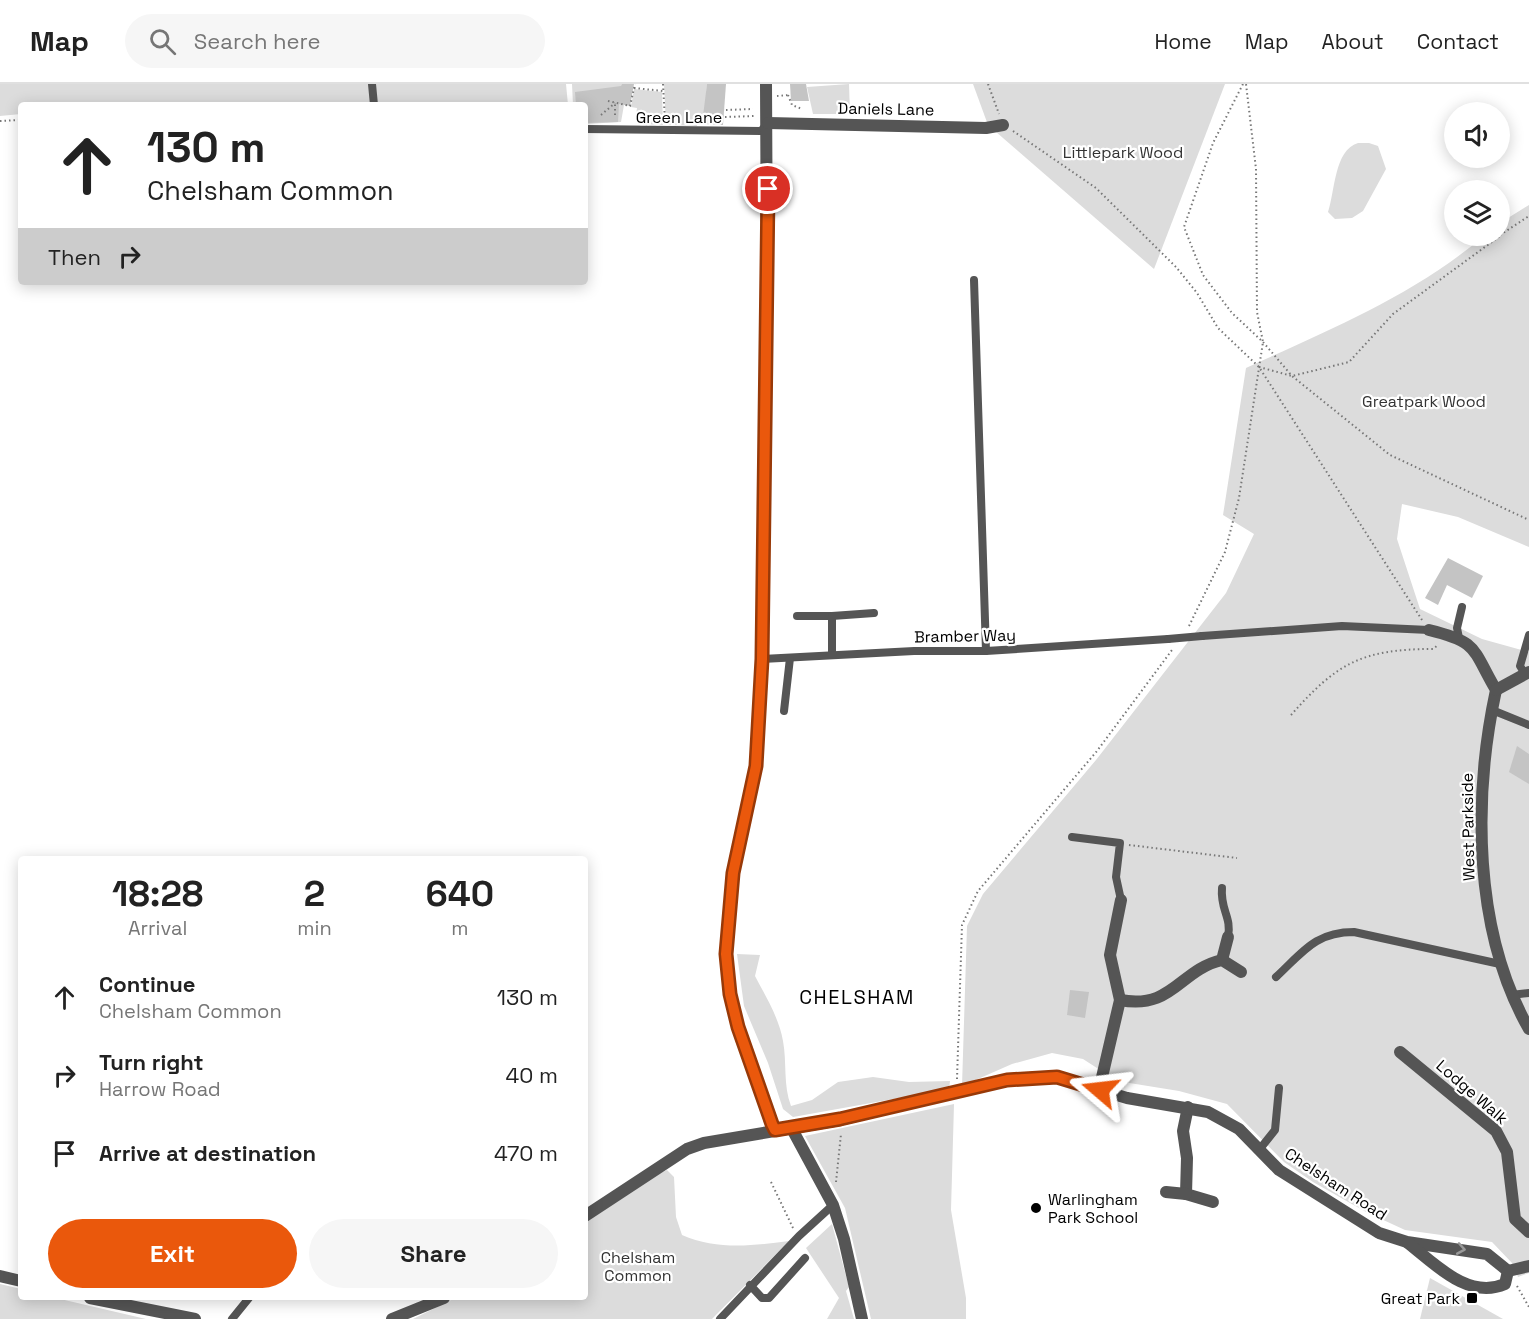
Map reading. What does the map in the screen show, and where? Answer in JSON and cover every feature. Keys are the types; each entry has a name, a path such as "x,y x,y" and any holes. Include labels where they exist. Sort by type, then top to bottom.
{"street":[{"path":"766,84 762,659 756,766 733,873 726,954 730,994 738,1027 775,1130"},
{"name":"Daniels Lane","path":"764,119 986,128 1003,125"},
{"path":"1435,632 1459,638 1475,652 1496,690 1527,673"},
{"name":"West Parkside","path":"1496,690 1482,784 1482,873 1500,964 1511,995 1529,1029"},
{"path":"1100,1090 1120,1000 1110,955 1121,900"},
{"path":"1222,960 1228,937"},
{"path":"1120,1000 1137,1003 1159,999 1196,971 1222,960"},
{"path":"1222,960 1241,972"},
{"name":"Lodge Walk","path":"1400,1052 1496,1131 1507,1152 1515,1219 1529,1232"},
{"name":"Chelsham Road","path":"841,1122 1007,1080 1057,1077 1127,1098 1188,1107 1208,1112 1239,1129 1279,1170 1379,1233 1407,1242 1487,1254 1508,1271 1505,1284 1492,1290 1455,1280 1407,1242"},
{"path":"1186,1194 1187,1158 1183,1131 1188,1107"},
{"path":"588,1214 687,1149 733,1136 841,1122"},
{"path":"792,1129 833,1204 844,1239 862,1319"},
{"path":"1166,1192 1186,1194 1213,1202"},
{"path":"1508,1271 1529,1266"},
{"path":"0,1276 18,1280"},
{"path":"99,1300 180,1318 195,1319"},
{"path":"392,1319 435,1300"}],"lane":[{"path":"372,84 374,102"},
{"name":"Green Lane","path":"588,129 761,131 764,119"},
{"path":"974,280 986,651"},
{"path":"1459,638 1457,628 1462,607"},
{"path":"797,616 874,613"},
{"path":"832,616 832,655"},
{"name":"Bramber Way","path":"762,659 986,651 1342,626 1435,632"},
{"path":"1527,673 1520,666 1529,635"},
{"path":"784,711 790,658"},
{"path":"1492,710 1529,725"},
{"path":"1072,837 1120,843 1116,877 1121,900"},
{"path":"1222,888 1221,903 1230,924 1228,937"},
{"path":"1276,977 1322,936 1335,932 1354,932 1500,964"},
{"path":"1511,995 1529,993"},
{"path":"1259,1150 1275,1130 1280,1088"},
{"path":"720,1319 750,1285 833,1204"},
{"path":"750,1285 762,1298 769,1298 805,1258"},
{"path":"232,1319 247,1300"}],"path":[{"path":"663,84 665,130"},
{"path":"988,84 1003,125 1096,188 1176,267 1197,293 1218,328 1259,367 1435,632 1438,645 1433,649 1391,650 1350,663 1328,675 1291,715"},
{"path":"1188,628 1225,552 1239,498 1263,342 1257,312 1256,170 1244,84"},
{"path":"1244,84 1213,143 1189,205 1184,227 1203,275 1232,313 1263,342 1292,376 1390,454 1529,520"},
{"path":"608,101 630,106 635,86 663,91"},
{"path":"774,96 789,95 792,105 802,109"},
{"path":"601,115 616,101"},
{"path":"615,116 616,101"},
{"path":"726,110 759,109"},
{"path":"725,117 764,119"},
{"path":"0,120 18,120"},
{"path":"1510,228 1529,216"},
{"path":"1259,367 1292,376 1349,362 1392,314 1485,246"},
{"path":"957,1082 962,925 978,891 1097,751 1176,645"},
{"path":"1120,843 1237,858"},
{"path":"836,1182 841,1122"},
{"path":"771,1182 799,1236"},
{"path":"1508,1271 1529,1307"}],"green space":[{"path":"0,84 566,84 568,102 18,102 18,114 0,116"},
{"path":"572,84 622,84 618,103 624,105 621,122 588,124 588,102 573,102"},
{"path":"664,84 707,84 705,115 698,114 697,126 666,125"},
{"path":"849,84 850,114 813,114 807,87"},
{"name":"Littlepark Wood","path":"973,84 1225,84 1154,269 988,125"},
{"path":"634,89 662,92 663,125 643,124 643,117 636,116 637,108 631,107"},
{"path":"1358,143 1378,146 1386,169 1363,211 1352,218 1335,219 1328,212 1340,163 1350,147"},
{"name":"Greatpark Wood","path":"1529,205 1529,547 1458,517 1402,504 1397,539 1420,609 1482,639 1529,652 1529,1273 1518,1277 1512,1263 1492,1242 1405,1230 1366,1212 1313,1182 1284,1162 1227,1104 1179,1091 1117,1081 1083,1059 1052,1053 1012,1064 962,1086 967,926 983,894 1096,760 1226,593 1254,534 1223,515 1246,368 1399,294 1428,277 1471,246 1510,246 1510,217"},
{"path":"737,954 760,955 755,976 772,1008 781,1032 787,1090 791,1106 812,1100 838,1082 873,1077 909,1082 950,1081 949,1089 793,1117 783,1109 768,1063 744,1006"},
{"path":"954,1104 951,1210 966,1298 966,1319 871,1319 845,1208 805,1136"},
{"name":"Chelsham Common","path":"667,1170 674,1177 676,1217 682,1235 708,1243 734,1246 789,1241 712,1319 413,1319 451,1300 588,1300 588,1220"},
{"path":"832,1224 849,1287 846,1291 854,1319 827,1319 839,1298 806,1248"},
{"path":"1430,1278 1503,1319 1420,1319"},
{"path":"0,1284 18,1288 18,1300 65,1300 146,1319 0,1319"}],"building":[{"path":"622,84 634,84 630,106 619,104 618,122 588,123 588,102 576,102 575,92 621,86"},
{"path":"707,84 726,84 723,125 702,124"},
{"path":"790,84 806,84 809,101 791,101"},
{"path":"1448,558 1483,576 1472,598 1447,585 1438,605 1425,598"},
{"path":"1517,746 1529,754 1529,784 1509,772"},
{"path":"1070,990 1089,992 1085,1018 1067,1015"}],"place":[{"name":"Warlingham Park School","path":"1036,1208"},
{"name":"Great Park","path":"1472,1298"}],"district":[{"name":"CHELSHAM","path":"857,997"}],"route":[{"path":"768,189 762,659 756,766 733,873 726,954 730,994 738,1027 772,1124 775,1130 792,1129 957,1094 1007,1080 1057,1077 1100,1090"}]}
